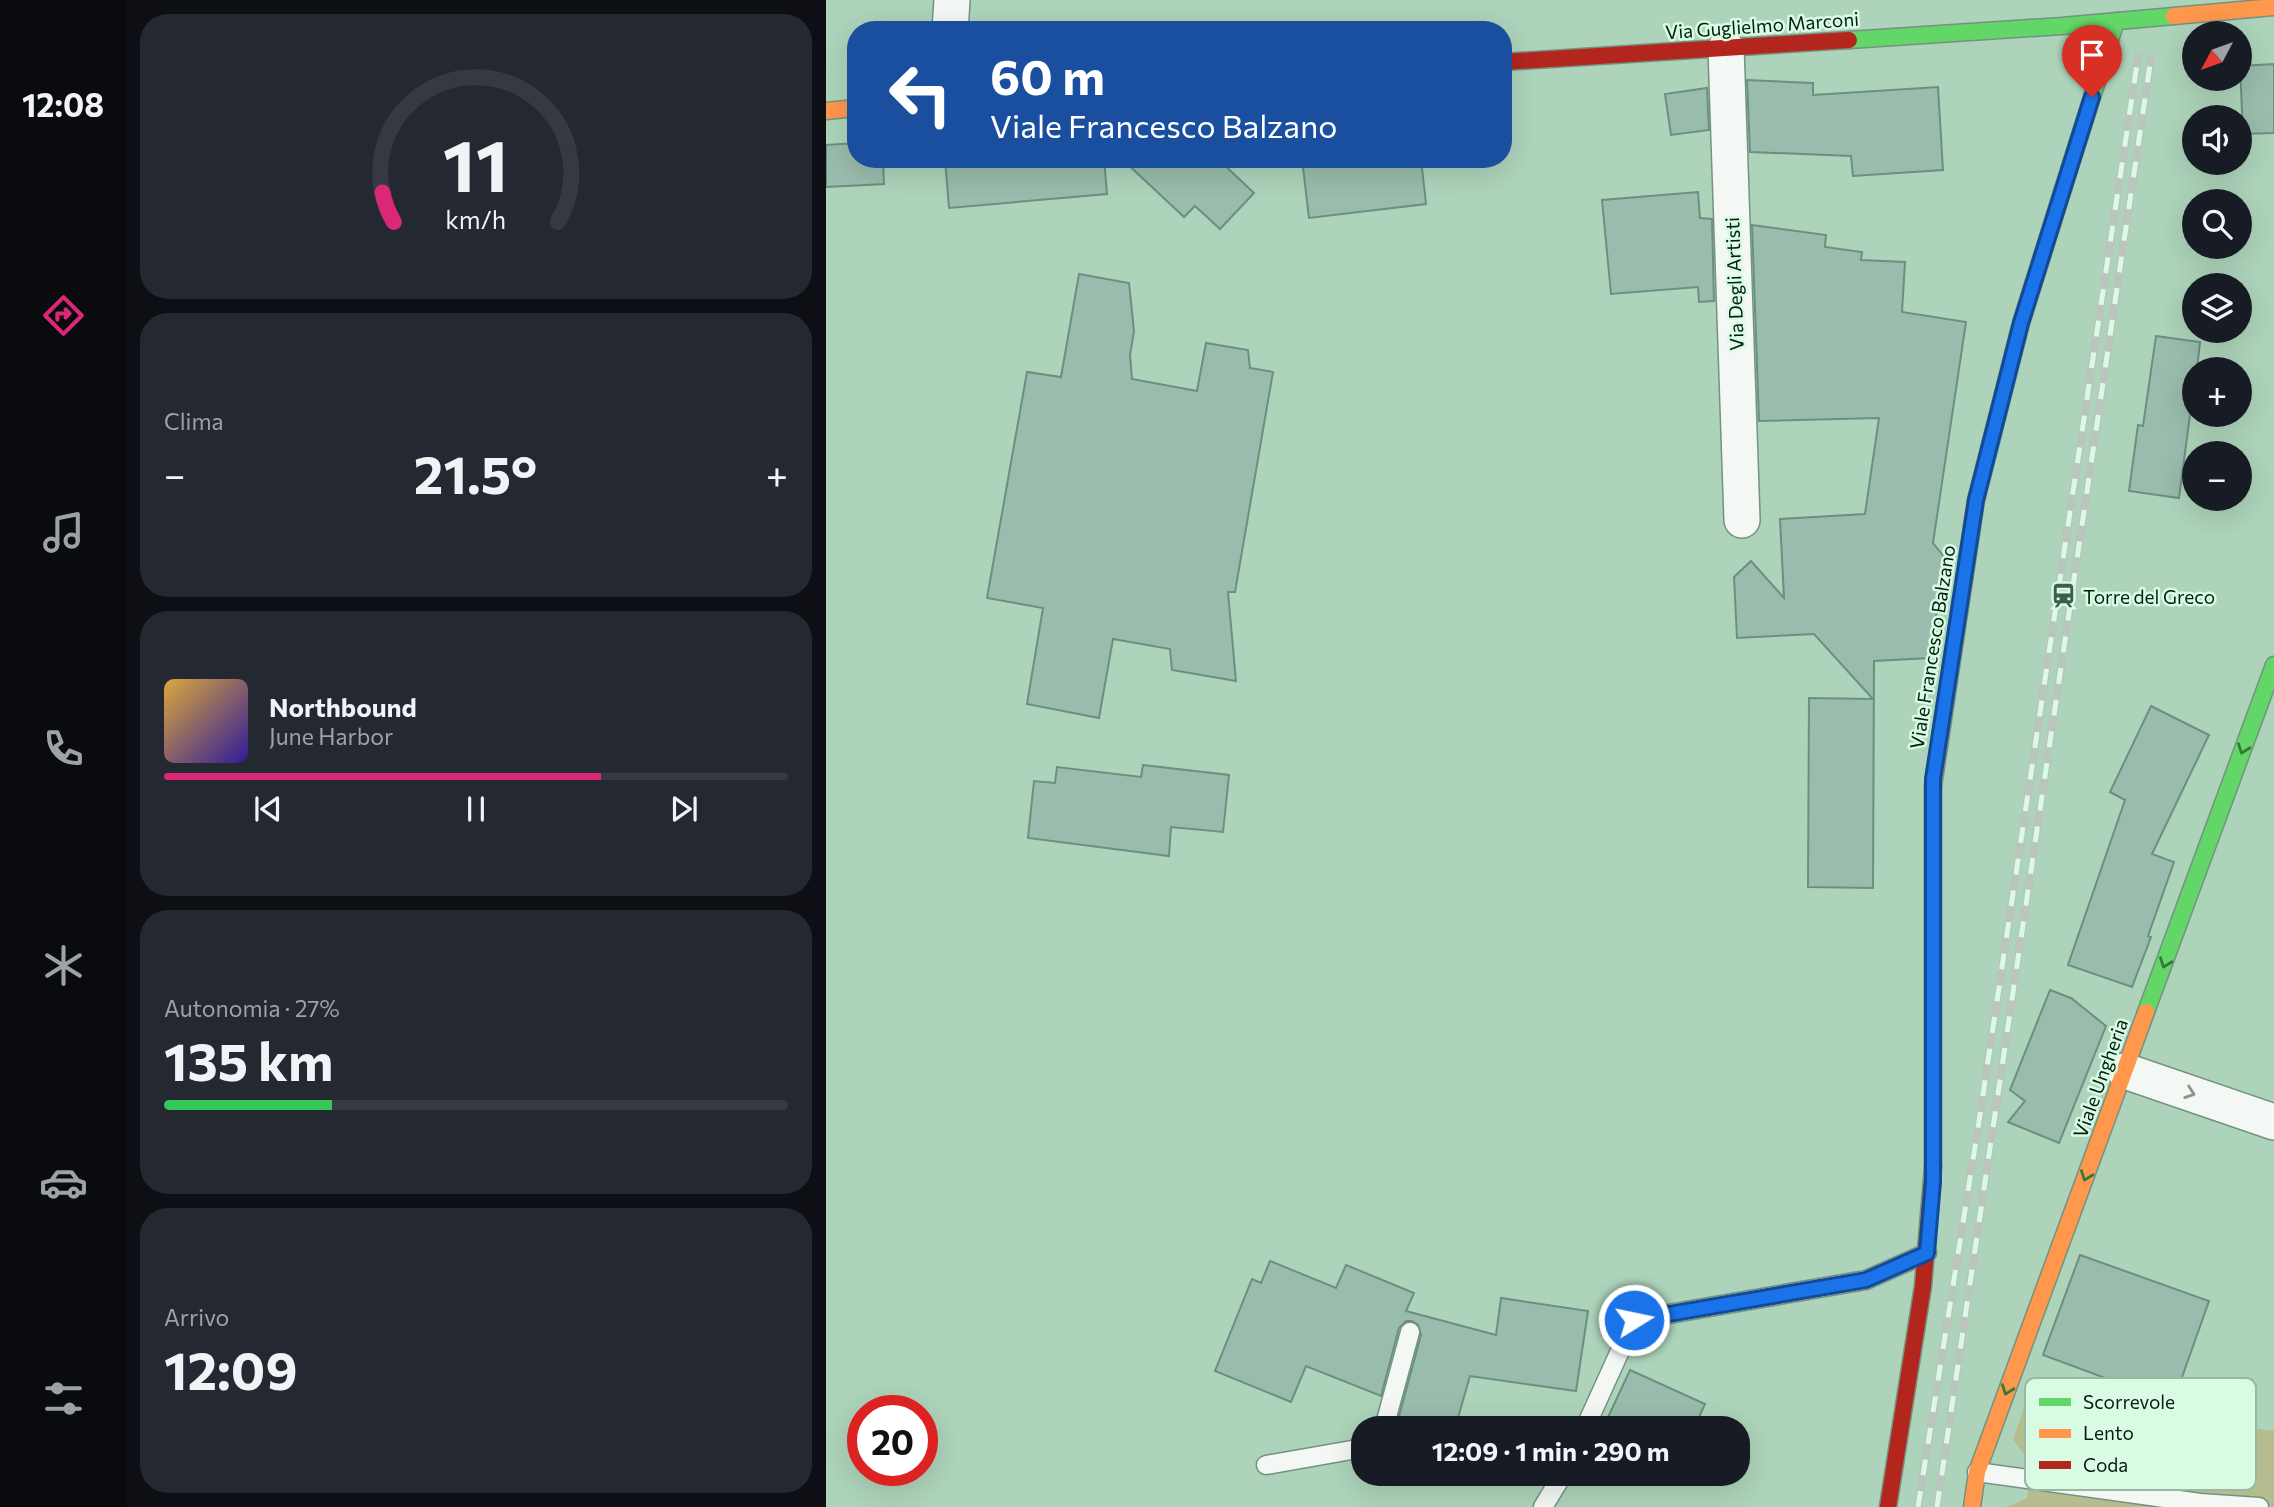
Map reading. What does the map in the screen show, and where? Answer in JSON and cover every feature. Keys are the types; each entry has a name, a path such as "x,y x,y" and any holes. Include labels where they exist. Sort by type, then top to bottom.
{"street":[{"path":"951,21 952,0"},
{"name":"Via Guglielmo Marconi","path":"1512,61 2116,21 2274,7"},
{"name":"Viale Francesco Balzano","path":"1888,1507 1927,1253 1933,1182 1933,779 1976,500 2021,323 2116,21"},
{"name":"Via Degli Artisti","path":"1726,48 1742,520"},
{"path":"826,111 847,109"},
{"name":"Viale Ungheria","path":"1972,1507 1977,1472 2271,679"},
{"path":"2125,1071 2274,1122"}],"lane":[{"path":"1590,1416 1634,1320 1866,1280 1927,1253"},
{"path":"1387,1416 1410,1332"},
{"path":"1266,1465 1351,1450"},
{"path":"1977,1472 2025,1479"},
{"path":"1543,1507 1556,1486"},
{"path":"2106,1490 2200,1503 2259,1507"}],"green space":[{"path":"2025,1405 2025,1455 2013,1440"},
{"path":"2256,1429 2274,1431 2274,1507 2007,1507 2027,1498 2028,1490 2256,1490"}],"building":[{"path":"2274,64 2274,133 2252,134 2252,105 2242,105 2241,91 2252,91 2252,65"},
{"path":"1747,80 1813,83 1813,95 1938,87 1943,170 1853,176 1851,156 1750,152"},
{"path":"1707,88 1709,130 1671,135 1665,94"},
{"path":"847,144 847,168 883,168 884,184 826,187 826,145"},
{"path":"946,168 1105,168 1107,194 949,208"},
{"path":"1132,168 1228,168 1254,193 1220,229 1195,206 1184,217"},
{"path":"1303,168 1422,168 1426,204 1309,218"},
{"path":"1698,192 1700,218 1712,219 1714,301 1699,302 1698,287 1611,294 1602,200"},
{"path":"1752,225 1826,235 1825,247 1862,252 1861,260 1905,262 1902,312 1966,322 1933,543 1945,558 1930,658 1874,661 1873,888 1808,887 1809,698 1873,699 1814,634 1737,638 1734,577 1751,561 1784,598 1780,519 1865,514 1879,418 1759,421"},
{"path":"1079,274 1129,283 1134,331 1130,355 1132,379 1197,391 1206,343 1248,350 1250,368 1273,372 1235,592 1228,592 1236,681 1172,670 1170,649 1113,639 1099,718 1027,704 1043,608 987,598 1027,372 1061,377"},
{"path":"2156,336 2182,340 2182,343 2200,343 2198,357 2182,357 2182,427 2188,427 2187,441 2182,441 2179,498 2129,491 2138,425 2143,426"},
{"path":"2151,706 2209,735 2152,854 2174,862 2132,987 2068,965 2125,800 2110,792"},
{"path":"1143,765 1229,775 1223,832 1171,827 1169,856 1028,838 1034,781 1055,783 1057,767 1141,777"},
{"path":"2050,990 2071,998 2106,1026 2059,1143 2008,1122 2025,1101 2010,1090"},
{"path":"2080,1255 2209,1301 2182,1378 2105,1378 2043,1355"},
{"path":"1270,1261 1336,1288 1346,1265 1414,1293 1406,1311 1496,1335 1501,1298 1588,1311 1576,1391 1470,1376 1458,1416 1399,1416 1421,1335 1418,1325 1406,1321 1399,1328 1381,1396 1306,1366 1291,1402 1215,1371 1252,1279 1261,1283"},
{"path":"1630,1370 1705,1404 1700,1416 1609,1416"}],"railway":[{"path":"1918,1507 1978,1128 2138,57"},
{"path":"1937,1507 2151,58"}],"traffic: fast":[{"path":"1849,40 2174,16"},
{"path":"2063,189 2116,21"},
{"path":"2146,1012 2274,665"},
{"path":"1933,786 1933,1167"}],"traffic: slow":[{"path":"2174,16 2274,7"},
{"path":"826,111 847,109"},
{"path":"1933,786 1976,500 2021,323 2063,189"},
{"path":"1972,1507 1977,1472 2146,1012"}],"traffic: jam":[{"path":"1512,61 1849,40"},
{"path":"1888,1507 1923,1286 1933,1167"}],"place":[{"name":"Torre del Greco","path":"2063,596"}],"route":[{"path":"1634,1320 1866,1280 1927,1253 1933,1182 1933,779 1976,500 2021,323 2092,97"}]}
